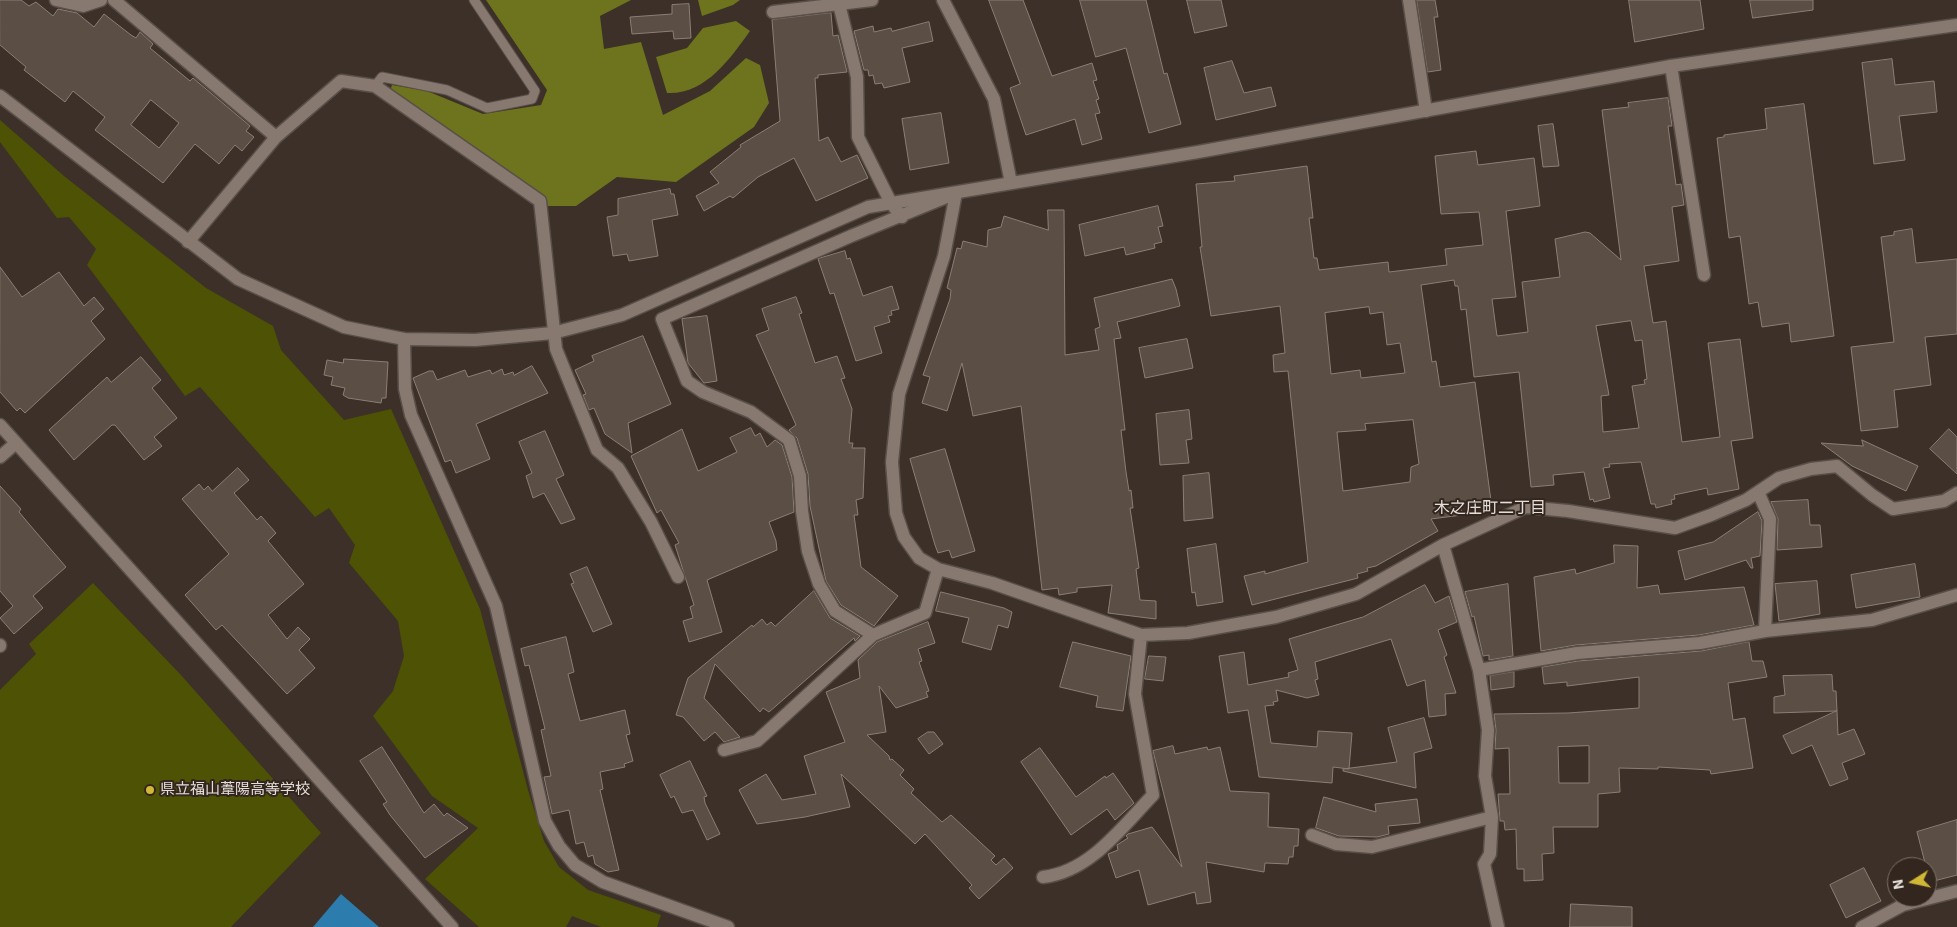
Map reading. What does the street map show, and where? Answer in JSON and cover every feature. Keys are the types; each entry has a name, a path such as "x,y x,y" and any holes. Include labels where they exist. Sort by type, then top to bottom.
{"street":[{"path":"56,0 84,6 101,0"},
{"path":"114,0 276,136"},
{"path":"773,12 839,2 872,0"},
{"path":"943,0 994,99 1011,183"},
{"path":"1409,0 1426,111"},
{"path":"839,2 857,77 858,137 891,203 902,217"},
{"path":"0,96 238,280 344,327 404,339 475,340 553,333 622,315 868,207 1426,111 1671,66 1957,25"},
{"path":"1671,66 1704,275"},
{"path":"188,242 276,136 341,81 375,86 540,201 556,349 597,450 618,468 651,522 678,578"},
{"path":"873,635 835,611 818,584 808,551 802,511 800,476 789,440 751,412 703,392 687,381 662,320 851,236 902,217 956,193"},
{"path":"956,193 944,256 899,394 892,462 896,513 904,537 919,558 938,569 992,583 1142,635 1188,633 1276,617 1356,594 1443,545 1526,507 1568,511 1675,528 1711,515 1758,492 1778,478 1811,469 1837,466 1872,495 1893,509 1944,501 1957,493"},
{"path":"404,339 405,389 411,415 496,606 545,821 559,846 575,865 603,882 728,927"},
{"path":"0,425 452,927"},
{"path":"0,457 16,443"},
{"path":"1758,492 1770,519 1765,631"},
{"path":"1443,545 1479,670 1488,730 1485,776 1492,817 1490,854 1484,864 1498,927"},
{"path":"724,750 757,741 873,635 925,613 938,569"},
{"path":"1479,670 1577,652 1700,643 1765,631 1872,620 1957,595"},
{"path":"1042,877 1058,875 1094,855 1153,795 1135,694 1142,635"},
{"path":"1312,835 1336,844 1372,847 1492,817"},
{"path":"1862,927 1903,905 1957,891"}],"lane":[{"path":"375,86 382,77 447,90 487,108 532,99 535,91 474,0"}],"shaded area":[{"path":"486,0 631,0 600,16 604,49 641,42 663,115 710,91 746,58 760,65 769,103 754,127 676,182 617,177 576,206 548,206 390,91 392,85 427,91 483,114 541,105 547,90"},
{"path":"698,0 740,0 733,5 702,16"},
{"path":"736,21 750,31 725,63 705,82 681,92 667,93 656,57 687,48 703,28"},
{"path":"0,120 64,176 206,288 273,326 281,350 344,420 391,409 480,609 528,790 544,841 559,867 588,890 661,915 657,927 601,927 572,916 566,927 479,927 425,879 478,828 432,796 373,716 393,691 404,656 398,621 349,563 355,545 329,508 315,517 200,387 185,396 87,265 96,249 69,217 57,218 0,142"},
{"name":"県立福山葦陽高等学校","path":"93,583 180,674 321,833 231,927 0,927 0,690 36,654 29,644"}],"water":[{"path":"341,894 379,927 313,927"}],"building":[{"path":"0,0 21,0 29,6 36,2 53,16 58,9 77,13 94,27 104,14 136,38 140,32 153,44 150,48 190,81 193,78 250,126 246,131 254,137 242,151 235,145 219,164 195,144 163,183 95,130 105,117 73,91 65,102 24,70 26,67 0,45","holes":["151,100 179,123 159,148 131,125"]},
{"path":"989,0 1023,0 1052,76 1092,63 1097,80 1093,81 1099,99 1096,100 1100,113 1095,114 1102,139 1082,145 1075,119 1026,135 1010,88 1020,84"},
{"path":"1080,0 1146,0 1164,74 1167,73 1181,124 1149,133 1126,48 1096,57"},
{"path":"1187,0 1221,0 1227,26 1195,33"},
{"path":"1417,0 1435,0 1438,17 1434,17 1441,70 1428,72"},
{"path":"1629,0 1700,0 1704,29 1635,42"},
{"path":"1750,0 1813,0 1813,10 1753,18"},
{"path":"689,4 691,38 674,39 673,31 632,34 630,17 672,14 672,5"},
{"path":"831,13 833,36 838,35 847,72 818,75 818,78 815,78 819,141 828,137 841,162 857,155 868,178 816,201 794,158 758,177 733,198 730,196 704,211 696,196 719,183 710,172 741,147 740,145 780,121 772,20"},
{"path":"929,22 933,41 902,48 910,82 884,88 882,83 875,84 873,75 869,76 868,70 864,70 854,31 873,26 874,32 891,28 892,31"},
{"path":"1892,59 1895,85 1934,81 1937,112 1899,116 1905,160 1874,164 1862,63"},
{"path":"1232,61 1244,93 1271,87 1276,106 1216,120 1204,68"},
{"path":"1668,98 1672,126 1668,126 1676,185 1681,184 1684,205 1672,207 1679,261 1644,266 1653,323 1666,321 1682,442 1720,437 1708,343 1740,339 1753,438 1731,441 1739,489 1708,495 1707,488 1674,495 1675,499 1671,500 1672,504 1656,508 1655,504 1651,504 1641,462 1609,464 1610,467 1603,468 1610,498 1594,502 1593,499 1590,500 1584,472 1553,475 1554,485 1531,487 1519,372 1474,377 1466,309 1461,310 1458,286 1455,286 1454,280 1421,285 1432,362 1436,361 1440,387 1475,382 1491,501 1461,505 1462,515 1431,519 1438,531 1376,566 1367,568 1368,571 1357,574 1358,578 1252,605 1244,576 1265,571 1265,574 1308,562 1288,371 1274,372 1273,355 1285,353 1280,306 1211,316 1200,247 1202,247 1196,184 1235,181 1234,176 1307,166 1313,218 1309,218 1314,258 1317,258 1319,270 1388,262 1389,272 1447,265 1445,249 1483,245 1479,212 1441,214 1435,156 1476,151 1478,165 1534,158 1540,206 1506,211 1516,297 1492,299 1497,336 1528,332 1522,282 1560,277 1555,239 1585,232 1590,233 1621,260 1602,110 1629,107 1628,103","holes":["1369,307 1370,314 1383,312 1387,345 1400,343 1405,373 1361,378 1360,370 1331,374 1325,313","1631,321 1635,341 1642,340 1647,379 1644,380 1645,384 1632,386 1639,428 1603,432 1601,396 1609,395 1596,326","1413,420 1419,464 1411,467 1410,482 1343,491 1337,432 1366,430 1365,424"]},
{"path":"1804,104 1834,336 1791,342 1789,323 1762,327 1758,302 1749,304 1740,236 1729,238 1717,138 1724,137 1724,135 1767,129 1765,109"},
{"path":"941,113 949,163 910,170 902,119"},
{"path":"1553,124 1559,166 1543,167 1538,126"},
{"path":"670,189 671,194 674,194 678,215 652,220 658,256 629,261 627,254 613,256 607,217 618,215 618,199"},
{"path":"1158,206 1163,226 1158,227 1162,242 1154,244 1155,248 1126,255 1124,247 1085,256 1079,225"},
{"path":"1048,210 1064,210 1065,355 1099,350 1095,329 1100,327 1094,298 1172,279 1176,289 1180,306 1117,322 1121,338 1114,339 1125,430 1121,430 1129,491 1131,490 1133,508 1130,508 1139,568 1136,569 1140,600 1156,601 1156,619 1108,613 1112,585 1077,588 1077,592 1059,595 1058,588 1042,590 1021,406 973,416 962,363 947,411 922,403 930,377 923,375 950,299 951,290 947,288 957,248 961,249 963,241 987,247 988,230 1001,227 1004,216 1048,230"},
{"path":"1912,229 1916,263 1957,259 1957,334 1925,337 1931,385 1894,390 1898,427 1861,431 1851,347 1894,342 1881,237 1894,235 1894,232"},
{"path":"845,251 847,259 850,258 863,296 892,286 899,309 891,311 892,315 888,316 890,322 874,327 882,353 856,361 834,293 830,294 818,259"},
{"path":"0,267 22,297 59,272 84,306 94,297 104,309 91,321 105,339 25,413 20,408 17,411 0,392"},
{"path":"796,297 802,313 799,314 815,363 837,356 845,378 841,379 852,409 849,443 853,443 852,448 865,448 863,498 856,500 858,515 854,515 861,567 898,596 874,626 841,605 826,581 810,506 808,474 797,438 789,430 796,425 756,335 769,330 762,309"},
{"path":"707,316 717,381 704,383 688,363 682,319"},
{"path":"643,336 671,404 628,423 632,453 605,434 594,408 589,410 583,395 586,394 575,370 594,361 592,356"},
{"path":"1187,339 1193,368 1145,378 1139,348"},
{"path":"141,357 161,380 152,388 177,418 154,437 162,446 144,460 115,425 112,425 74,460 49,430 107,377 111,382"},
{"path":"344,359 388,362 386,398 382,398 381,403 348,398 343,395 345,388 331,385 333,377 324,375 327,360 343,363"},
{"path":"532,366 548,393 476,424 490,459 456,473 451,460 445,462 413,378 429,371 433,371 437,380 465,370 468,377 490,370 492,374 502,369 504,375 513,372 514,375"},
{"path":"1189,410 1192,439 1186,440 1189,463 1160,465 1156,414"},
{"path":"751,428 755,436 760,433 767,447 775,440 782,445 792,477 794,512 769,522 776,541 777,550 707,580 722,632 689,642 683,621 693,618 690,607 694,605 675,545 679,543 661,510 657,513 631,456 682,429 698,471 737,452 730,438"},
{"path":"1949,429 1957,437 1957,474 1930,449"},
{"path":"545,431 564,475 556,479 575,519 561,524 544,493 533,498 526,476 532,473 519,442"},
{"path":"1862,440 1918,466 1906,491 1852,466 1821,443 1863,446"},
{"path":"945,449 975,551 952,558 949,550 938,553 910,459"},
{"path":"238,468 249,480 234,493 257,520 261,516 276,533 268,541 304,584 268,615 287,639 298,627 310,639 299,650 315,668 287,694 222,625 216,630 185,595 229,554 182,499 199,484 204,490 208,486 212,491"},
{"path":"1209,473 1213,518 1184,521 1183,476"},
{"path":"0,486 21,509 19,512 66,567 33,596 43,608 14,634 0,618 13,606 0,591"},
{"path":"1808,500 1810,525 1820,525 1822,547 1777,550 1778,519 1771,502"},
{"path":"1758,512 1762,521 1760,556 1751,558 1753,568 1751,568 1746,560 1685,580 1678,551 1713,542"},
{"path":"1216,544 1223,602 1197,606 1195,592 1192,593 1187,549"},
{"path":"1614,545 1638,546 1637,588 1658,585 1660,594 1744,587 1754,625 1699,635 1576,645 1541,651 1534,577 1575,569 1576,574 1614,563"},
{"path":"1915,564 1920,597 1856,608 1851,575"},
{"path":"587,567 612,624 593,632 571,584 574,583 570,574"},
{"path":"1817,581 1820,614 1779,621 1775,584"},
{"path":"1508,584 1513,656 1489,660 1489,655 1483,656 1474,616 1472,617 1465,592"},
{"path":"1425,585 1435,603 1449,596 1457,622 1438,630 1447,655 1444,657 1456,693 1445,694 1446,715 1429,717 1425,680 1407,686 1391,639 1315,662 1318,679 1315,680 1319,695 1307,698 1276,690 1278,701 1273,702 1274,705 1265,706 1271,743 1317,747 1318,731 1352,733 1349,769 1333,767 1332,783 1259,777 1248,710 1228,713 1219,656 1244,652 1248,685 1289,677 1288,673 1298,670 1289,639 1363,617"},
{"path":"814,591 830,618 860,636 855,641 854,638 769,712 763,708 760,712 715,664 704,698 740,737 724,742 715,732 704,741 683,717 676,715 688,678 752,625 753,627 762,619 767,625 771,622 775,626"},
{"path":"941,592 1004,608 1012,612 1008,628 998,625 991,650 962,642 969,618 936,611"},
{"path":"928,622 935,643 918,649 922,661 919,662 929,691 926,692 928,697 896,708 879,686 886,732 867,735 889,756 890,760 892,759 904,770 900,775 914,789 911,793 942,822 951,815 995,856 991,860 996,865 1004,858 1013,868 979,899 969,888 972,885 925,834 915,844 841,774 850,807 805,817 757,824 739,790 766,774 782,800 816,794 804,756 845,742 826,692 860,678 858,660 877,642"},
{"path":"566,637 574,672 568,674 580,721 625,710 630,734 626,735 633,761 624,764 625,767 600,772 603,789 600,790 619,870 608,872 595,864 593,855 588,857 584,842 576,844 569,810 552,814 544,777 551,776 541,730 545,729 529,665 525,666 521,649"},
{"path":"1073,642 1131,656 1123,711 1096,707 1098,696 1060,687"},
{"path":"1749,642 1752,661 1763,661 1767,677 1728,683 1733,720 1745,718 1753,768 1711,774 1710,770 1658,767 1658,769 1619,768 1620,792 1598,794 1598,827 1553,827 1554,853 1542,854 1543,880 1524,881 1524,869 1517,869 1516,829 1505,830 1504,821 1500,821 1498,794 1510,794 1509,748 1495,749 1496,730 1494,714 1568,713 1639,708 1639,677 1567,686 1567,682 1544,684 1542,667 1578,661 1701,651","holes":["1589,746 1589,783 1559,783 1558,747"]},
{"path":"1149,656 1166,657 1163,681 1145,679"},
{"path":"1514,672 1514,687 1491,690 1490,676"},
{"path":"1832,675 1833,691 1836,691 1837,711 1774,713 1774,697 1785,695 1783,676"},
{"path":"1837,711 1838,735 1854,729 1865,754 1842,763 1848,779 1830,786 1812,745 1792,754 1783,736"},
{"path":"1424,718 1432,748 1414,753 1416,788 1343,771 1343,769 1397,762 1388,728"},
{"path":"928,732 934,732 943,744 929,754 918,739"},
{"path":"1173,746 1175,754 1207,747 1208,750 1220,747 1230,791 1269,793 1268,827 1299,829 1298,846 1294,846 1293,857 1289,857 1288,864 1265,863 1264,872 1206,862 1211,902 1197,904 1195,892 1148,905 1139,870 1116,878 1108,854 1118,850 1117,845 1128,838 1126,836 1128,834 1152,827 1182,867 1153,751"},
{"path":"382,747 424,813 434,804 444,816 447,813 468,828 425,858 390,815 383,804 387,802 360,761"},
{"path":"1040,748 1076,797 1105,776 1106,778 1113,773 1134,803 1115,820 1107,809 1071,835 1021,762"},
{"path":"690,761 707,796 704,797 705,803 720,834 707,840 693,810 682,813 674,796 671,798 660,775"},
{"path":"1324,797 1376,812 1375,804 1417,799 1420,823 1388,826 1389,834 1377,837 1339,836 1316,828"},
{"path":"1957,820 1957,875 1937,880 1937,857 1924,857 1917,832"},
{"path":"1864,868 1881,901 1846,918 1830,885"},
{"path":"1571,904 1632,907 1632,927 1570,927"}],"place":[{"name":"県立福山葦陽高等学校","path":"150,790"}],"district":[{"name":"木之庄町二丁目","path":"1490,508"}]}
